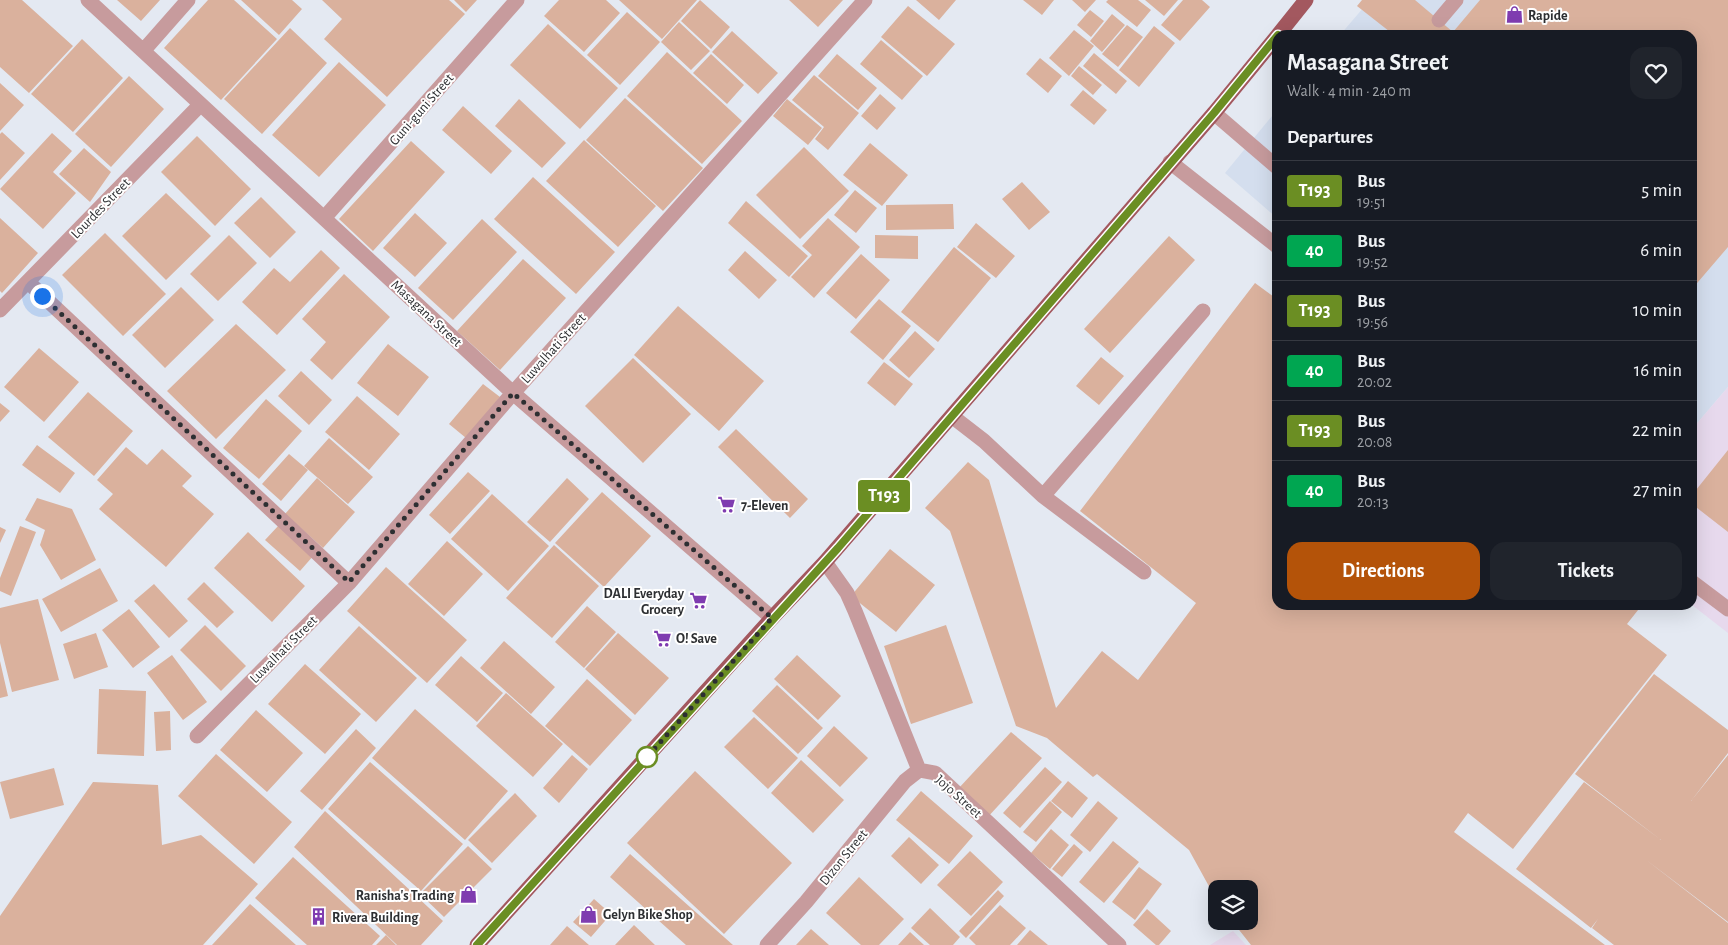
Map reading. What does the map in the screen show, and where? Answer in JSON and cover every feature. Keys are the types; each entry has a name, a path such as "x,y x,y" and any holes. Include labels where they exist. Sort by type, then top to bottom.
{"main road":[{"path":"1282,30 1306,0"},
{"path":"477,945 954,417 1170,162 1214,113 1272,42"}],"street":[{"name":"Masagana Street","path":"88,0 144,50 200,105 325,217 513,393 772,618"},
{"path":"144,50 188,0"},
{"name":"Guni-guni Street","path":"325,217 517,0"},
{"name":"Luwalhati Street","path":"197,736 349,582 513,393 865,0"},
{"path":"1439,20 1456,0"},
{"name":"Lourdes Street","path":"0,310 200,105"},
{"path":"1214,113 1272,163"},
{"path":"1170,162 1272,242"},
{"path":"28,282 349,582"},
{"path":"1043,496 1203,311"},
{"path":"954,417 984,441 1043,496 1144,572"},
{"name":"Jojo Street","path":"825,562 847,594 855,611 919,770 935,773 1119,945"},
{"path":"1697,586 1728,609"},
{"name":"Dizon Street","path":"767,945 806,902 905,781 919,770"}],"shaded area":[{"path":"1370,0 1728,0 1728,387 1697,423 1697,30 1344,30"},
{"path":"1272,116 1272,214 1225,173"},
{"path":"1728,387 1728,633 1697,609 1697,423"},
{"path":"1233,931 1246,945 1210,945"}],"building":[{"path":"0,0 22,0 73,46 29,93 0,67"},
{"path":"117,0 160,0 141,21"},
{"path":"208,0 234,0 277,39 221,100 164,48"},
{"path":"241,0 292,0 302,9 279,35"},
{"path":"322,0 449,0 465,14 387,97 324,39 342,19"},
{"path":"454,0 477,0 466,12"},
{"path":"559,0 606,0 620,13 584,52 544,16"},
{"path":"619,0 697,0 662,39"},
{"path":"700,0 730,27 711,49 681,21"},
{"path":"789,0 843,0 818,27"},
{"path":"916,0 956,0 939,20"},
{"path":"1023,0 1054,0 1042,15"},
{"path":"1072,0 1096,0 1085,12"},
{"path":"1108,0 1138,0 1151,10 1137,27 1106,2"},
{"path":"1145,0 1178,0 1164,16"},
{"path":"1183,0 1202,0 1210,7 1180,41 1161,25"},
{"path":"1362,0 1415,0 1451,30 1388,30 1357,6"},
{"path":"1480,0 1728,0 1728,247 1697,283 1697,30 1455,30"},
{"path":"908,6 955,44 927,76 881,37"},
{"path":"1090,10 1104,21 1091,37 1077,25"},
{"path":"627,12 660,42 620,85 587,55"},
{"path":"1112,14 1125,25 1102,52 1090,41"},
{"path":"679,22 710,51 691,70 661,42"},
{"path":"548,24 618,88 580,129 510,65"},
{"path":"1127,25 1143,37 1118,67 1102,54"},
{"path":"1154,26 1175,43 1139,87 1119,70"},
{"path":"290,28 327,63 262,134 224,99"},
{"path":"1074,30 1094,46 1069,76 1049,58"},
{"path":"732,31 778,73 758,94 712,52"},
{"path":"82,39 123,78 73,132 31,94"},
{"path":"881,40 923,76 902,100 860,64"},
{"path":"667,52 742,121 702,164 627,96"},
{"path":"1094,53 1127,81 1116,94 1083,66"},
{"path":"711,54 744,85 727,104 693,73"},
{"path":"837,54 877,88 858,110 818,76"},
{"path":"1040,58 1062,76 1048,93 1026,74"},
{"path":"339,62 386,105 319,177 272,135"},
{"path":"1079,66 1102,85 1093,95 1071,76"},
{"path":"814,75 859,113 828,150 815,139 824,127 792,100"},
{"path":"129,76 164,109 111,167 75,134"},
{"path":"0,83 24,105 0,131"},
{"path":"1083,90 1107,110 1094,125 1070,105"},
{"path":"880,94 896,108 877,130 861,116"},
{"path":"625,98 703,168 663,211 586,140"},
{"path":"519,99 566,143 542,168 495,126"},
{"path":"787,99 822,128 808,145 773,116"},
{"path":"463,106 512,151 491,174 442,130"},
{"path":"2,132 25,153 0,180 0,134"},
{"path":"52,133 72,151 53,172 76,193 43,229 0,189"},
{"path":"197,136 251,189 215,226 161,172"},
{"path":"584,140 656,206 618,247 546,181"},
{"path":"411,141 445,172 373,251 339,219"},
{"path":"870,143 908,175 882,206 843,175"},
{"path":"804,147 849,191 800,239 756,195"},
{"path":"84,148 111,172 90,202 59,174"},
{"path":"533,177 615,252 576,294 494,219"},
{"path":"1022,182 1050,212 1029,230 1002,199"},
{"path":"855,190 877,208 856,233 834,215"},
{"path":"166,193 211,236 166,280 122,236"},
{"path":"261,197 296,232 270,258 234,223"},
{"path":"746,201 808,256 789,277 728,223"},
{"path":"953,204 954,229 886,230 886,205"},
{"path":"415,213 447,243 415,277 383,248"},
{"path":"0,218 38,253 2,293 0,291"},
{"path":"828,218 860,247 814,298 791,277 812,255 802,246"},
{"path":"482,219 517,252 453,320 418,288"},
{"path":"976,223 1015,256 996,278 957,247"},
{"path":"105,233 166,294 123,336 62,275"},
{"path":"229,235 257,263 218,301 190,274"},
{"path":"875,235 918,236 918,259 875,258"},
{"path":"1169,236 1195,260 1110,353 1084,329"},
{"path":"954,247 991,278 938,342 901,312"},
{"path":"321,250 340,268 277,335 242,302 274,268 290,282"},
{"path":"745,251 777,280 759,299 728,270"},
{"path":"861,254 890,280 856,319 826,293"},
{"path":"523,259 566,298 500,370 457,331"},
{"path":"344,274 390,317 332,380 310,360 326,342 302,319"},
{"path":"1255,283 1272,296 1272,610 1638,610 1627,624 1667,655 1513,849 1468,813 1454,832 1605,945 1251,945 1239,930 1258,930 1258,880 1208,880 1208,884 1189,850 1097,774 1093,777 1047,738 1016,726 950,531 925,508 968,462 989,480 1056,708 1102,651 1138,680 1196,603 1080,511"},
{"path":"181,287 214,320 165,368 132,335"},
{"path":"879,299 911,326 883,360 850,332"},
{"path":"678,306 764,381 719,431 634,355"},
{"path":"236,324 286,370 216,439 167,391"},
{"path":"915,331 935,349 909,378 889,360"},
{"path":"388,344 429,377 398,416 357,383"},
{"path":"39,348 79,382 44,422 4,387"},
{"path":"1101,357 1124,376 1099,405 1076,386"},
{"path":"633,358 691,414 643,463 585,406"},
{"path":"884,362 913,384 895,406 867,383"},
{"path":"301,371 332,400 309,425 278,396"},
{"path":"483,384 500,397 466,438 449,424"},
{"path":"88,392 133,431 94,476 48,437"},
{"path":"357,396 400,434 369,470 325,432"},
{"path":"266,399 302,431 259,479 223,448"},
{"path":"0,403 10,411 0,422"},
{"path":"736,429 808,499 790,518 718,447"},
{"path":"329,438 373,477 348,504 304,466"},
{"path":"37,445 75,473 60,493 22,465"},
{"path":"126,447 147,465 162,449 192,476 182,486 214,514 166,567 99,509 113,494 97,480"},
{"path":"1728,450 1728,532 1697,508 1697,489"},
{"path":"289,454 308,470 281,501 262,484"},
{"path":"468,472 490,491 450,534 429,515"},
{"path":"317,478 355,512 323,548 285,514"},
{"path":"567,478 589,499 550,542 527,522"},
{"path":"602,492 651,536 604,587 555,543"},
{"path":"492,494 549,546 508,591 451,539"},
{"path":"37,498 72,509 96,560 61,580 40,545 45,530 25,520"},
{"path":"279,525 314,555 300,571 265,540"},
{"path":"20,526 36,532 11,596 0,591 0,578"},
{"path":"0,527 6,530 0,543"},
{"path":"248,532 305,586 272,622 214,568"},
{"path":"447,541 483,574 444,616 408,584"},
{"path":"554,545 599,586 552,638 506,598"},
{"path":"890,549 935,585 896,632 851,596"},
{"path":"386,567 467,640 427,683 347,611"},
{"path":"100,568 118,601 61,632 42,599"},
{"path":"204,582 234,612 217,628 187,599"},
{"path":"154,584 188,621 169,638 134,601"},
{"path":"38,599 59,680 12,692 0,643 0,608"},
{"path":"587,606 616,632 584,668 555,642"},
{"path":"129,609 160,647 133,668 102,630"},
{"path":"205,625 246,666 221,691 180,650"},
{"path":"946,625 973,703 911,724 884,646"},
{"path":"359,626 417,678 376,722 319,670"},
{"path":"96,633 108,667 74,679 63,644"},
{"path":"618,633 669,678 635,715 585,669"},
{"path":"504,641 555,687 531,714 480,668"},
{"path":"172,655 207,702 183,720 147,673"},
{"path":"797,655 841,696 818,720 774,679"},
{"path":"461,656 503,693 477,722 435,685"},
{"path":"0,661 8,696 0,698"},
{"path":"305,664 361,714 325,754 268,704"},
{"path":"1654,674 1728,730 1728,753 1691,801 1728,755 1728,922 1645,859 1728,923 1728,945 1614,945 1592,928 1598,919 1591,928 1516,869 1584,782 1661,840 1575,774"},
{"path":"587,679 632,720 590,766 545,726"},
{"path":"777,685 823,728 798,754 752,711"},
{"path":"99,689 146,691 144,756 97,754"},
{"path":"506,693 563,744 533,777 476,726"},
{"path":"415,709 508,791 465,840 372,758"},
{"path":"256,710 303,753 267,792 220,750"},
{"path":"170,711 171,750 156,751 154,712"},
{"path":"754,717 798,758 768,789 724,747"},
{"path":"834,726 868,758 840,787 807,756"},
{"path":"356,729 376,748 322,810 300,791"},
{"path":"1011,732 1042,758 986,819 958,789"},
{"path":"216,754 292,822 254,864 178,796"},
{"path":"572,755 588,769 559,803 543,788"},
{"path":"801,760 844,800 813,833 771,793"},
{"path":"370,762 463,844 421,891 328,809"},
{"path":"1045,767 1062,782 1020,828 1003,813"},
{"path":"54,768 64,805 10,819 0,782"},
{"path":"695,771 792,863 724,934 627,843"},
{"path":"1068,781 1088,798 1072,818 1051,801"},
{"path":"93,782 158,785 162,845 201,835 258,884 203,945 0,945 0,916"},
{"path":"921,791 973,836 949,864 896,820"},
{"path":"515,793 537,816 492,863 468,840"},
{"path":"1050,801 1062,812 1036,842 1023,832"},
{"path":"1098,801 1118,818 1090,852 1070,835"},
{"path":"325,811 443,921 421,945 397,945 294,847"},
{"path":"1051,829 1069,845 1050,869 1031,853"},
{"path":"909,837 939,865 921,884 891,856"},
{"path":"1113,841 1139,862 1104,903 1079,882"},
{"path":"1074,844 1083,852 1062,877 1052,869"},
{"path":"468,846 492,869 444,917 420,894"},
{"path":"970,851 1003,882 971,916 937,885"},
{"path":"630,854 733,945 686,945 610,877"},
{"name":"Rivera Building","path":"293,857 380,936 372,945 307,945 255,898"},
{"path":"1139,867 1162,884 1135,920 1112,902"},
{"path":"859,877 904,919 879,945 861,945 826,913"},
{"path":"998,890 1004,896 966,938 959,931"},
{"path":"594,899 611,914 591,937 573,922"},
{"name":"Rivera Building","path":"250,904 296,945 212,945"},
{"path":"1000,905 1026,928 1010,945 976,945 969,938"},
{"path":"930,908 960,937 953,945 930,945 911,928"},
{"path":"1147,909 1171,931 1159,945 1156,945 1133,925"},
{"path":"634,925 655,945 615,945"},
{"path":"567,926 589,945 550,945"},
{"path":"811,929 829,945 796,945"},
{"path":"1030,930 1048,945 1017,945"},
{"path":"910,932 924,945 898,945"},
{"path":"386,935 396,945 376,945"}],"bus line":[{"name":"T193","path":"477,945 772,618 838,548 954,417 1170,162 1214,113 1272,42"}],"place":[{"name":"Rapide","path":"1514,15"},
{"name":"7-Eleven","path":"727,505"},
{"name":"DALI Everyday Grocery","path":"698,601"},
{"name":"O! Save","path":"662,638"},
{"name":"Ranisha's Trading","path":"468,895"},
{"name":"Gelyn Bike Shop","path":"589,914"},
{"name":"Rivera Building","path":"318,917"}],"route":[{"path":"42,296 349,582 513,393 772,618 647,757"}]}
